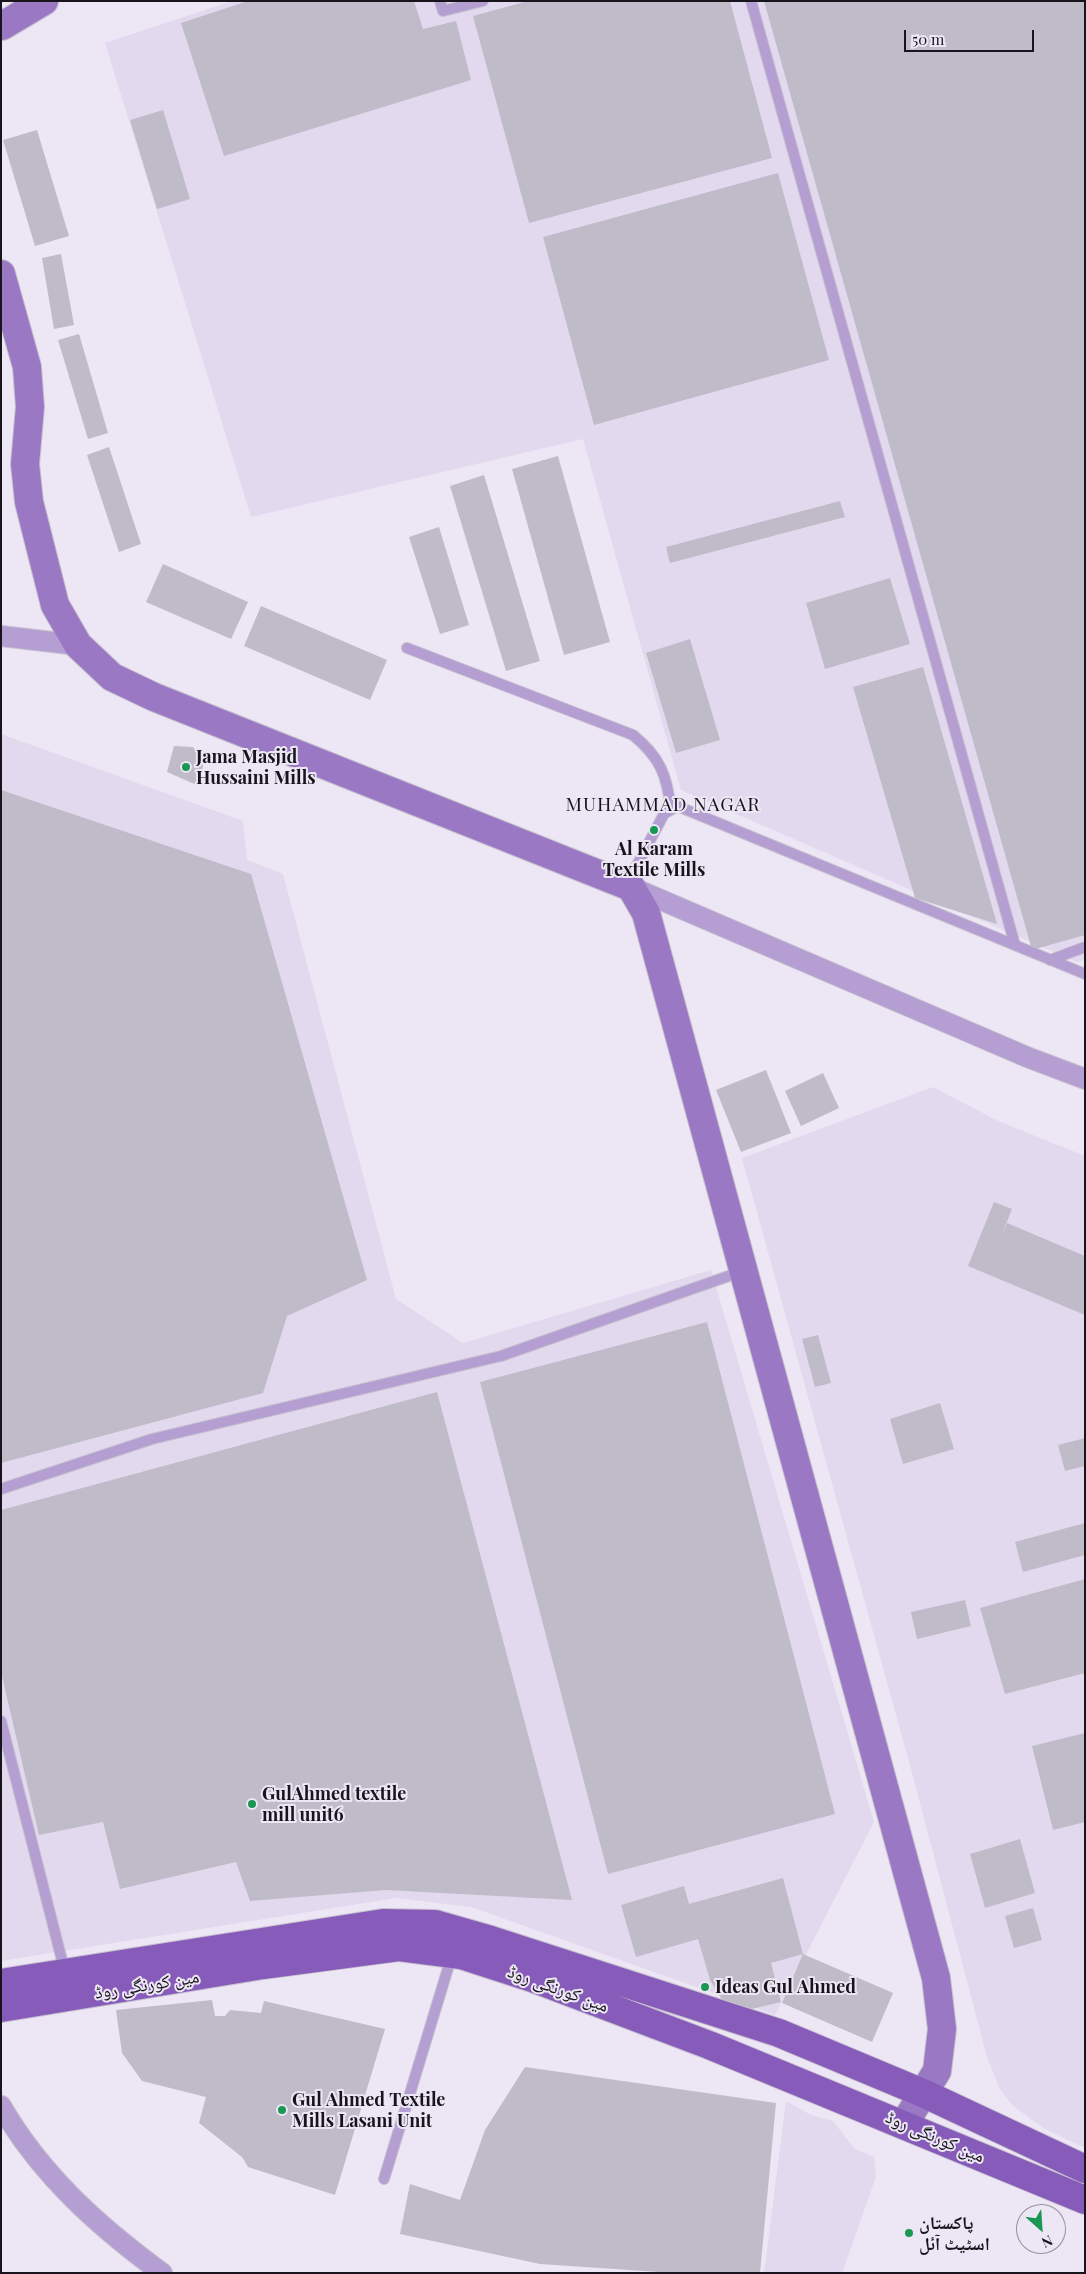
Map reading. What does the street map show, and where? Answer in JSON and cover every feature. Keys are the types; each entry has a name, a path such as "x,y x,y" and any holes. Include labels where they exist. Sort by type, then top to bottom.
{"main road":[{"name":"مین کورنگی روڈ","path":"1,1983 383,1923 435,1924 491,1940 780,2033 925,2094 1085,2169"},
{"name":"مین کورنگی روڈ","path":"1,2008 262,1965 399,1947 453,1954 532,1978 709,2045 1085,2200"}],"street":[{"path":"1,27 44,1"},
{"path":"1,10 1,27"},
{"path":"1,274 27,367 30,407 25,464 28,502 55,605 78,645 112,677 154,697 629,886 1027,1057 1085,1079"},
{"path":"1,636 78,645"},
{"path":"629,886 646,913 936,1978 942,2029 937,2071 925,2094 904,2124"},
{"path":"1,2106 46,2170 78,2206 162,2273"}],"lane":[{"path":"440,1 443,11 483,1"},
{"path":"751,1 1015,945"},
{"path":"407,648 633,735 650,749 661,766 669,788 671,810"},
{"path":"629,886 664,814 677,806 1085,974"},
{"path":"1050,960 1085,947"},
{"path":"1,1489 152,1440 501,1356 744,1271"},
{"path":"1,1721 65,1973"},
{"path":"384,2179 453,1954"}],"shaded area":[{"path":"232,1 1085,1 1085,960 1077,962 681,790 583,439 251,517 105,43"},
{"path":"1,734 243,821 247,860 283,874 396,1299 463,1343 711,1270 874,1822 775,2015 471,1907 396,1898 1,1961"},
{"path":"933,1087 998,1121 1085,1156 1085,2148 1043,2128 1012,2105 1000,2089 987,2057 911,1769 742,1158"},
{"path":"786,2101 811,2115 833,2121 854,2148 874,2157 876,2177 842,2273 764,2273"}],"building":[{"path":"248,1 414,1 423,29 456,21 471,80 224,156 181,23"},
{"path":"528,1 730,1 772,158 529,223 473,16"},
{"path":"764,1 1085,1 1085,935 1032,950"},
{"path":"163,110 190,199 157,209 130,120"},
{"path":"37,130 69,236 35,246 3,140"},
{"path":"778,173 829,360 594,425 543,237"},
{"path":"61,254 74,325 54,329 42,258"},
{"path":"79,334 108,433 88,439 58,340"},
{"path":"109,447 141,544 119,552 87,455"},
{"path":"558,456 610,642 564,655 512,469"},
{"path":"484,475 540,661 506,671 450,486"},
{"path":"840,501 845,517 670,563 666,547"},
{"path":"439,527 469,625 440,634 409,537"},
{"path":"163,564 248,602 231,639 146,602"},
{"path":"890,578 910,644 825,669 806,603"},
{"path":"261,606 387,660 370,700 244,646"},
{"path":"690,639 720,740 676,753 646,653"},
{"path":"923,667 997,924 915,898 853,687"},
{"name":"Jama Masjid Hussaini Mills","path":"174,746 193,747 204,761 199,786 167,772"},
{"path":"1,790 251,874 367,1280 287,1316 263,1393 1,1463"},
{"path":"766,1070 791,1133 741,1152 716,1090"},
{"path":"823,1073 839,1108 801,1126 785,1091"},
{"path":"994,1202 1012,1209 1000,1239 1007,1223 1085,1256 1085,1315 968,1266"},
{"path":"707,1322 835,1814 608,1874 480,1382"},
{"path":"818,1335 831,1383 815,1387 802,1339"},
{"path":"437,1392 572,1900 386,1890 250,1901 236,1862 120,1889 103,1822 39,1835 1,1672 1,1510"},
{"path":"940,1403 954,1449 903,1464 890,1419"},
{"path":"1085,1438 1085,1466 1065,1471 1058,1445"},
{"path":"1085,1523 1085,1555 1023,1572 1015,1542"},
{"path":"1085,1579 1085,1673 1005,1694 980,1608"},
{"path":"965,1600 971,1626 917,1639 911,1612"},
{"path":"1085,1733 1085,1822 1053,1830 1032,1746"},
{"path":"1020,1839 1035,1893 985,1908 970,1854"},
{"path":"783,1878 803,1954 771,1963 781,2002 752,2009 724,2003 710,1980 698,1939 636,1957 621,1905 684,1886 689,1904"},
{"path":"1033,1908 1042,1940 1014,1948 1005,1916"},
{"path":"803,1954 893,1993 872,2042 782,2003"},
{"name":"Gul Ahmed Textile Mills Lasani Unit","path":"212,2000 215,2016 225,2016 230,2010 261,2013 264,2001 385,2029 335,2195 248,2167 242,2157 199,2123 206,2097 142,2081 122,2053 116,2010"},
{"path":"525,2067 776,2103 760,2273 674,2273 540,2264 400,2234 410,2184 460,2200 485,2130"}],"place":[{"name":"Jama Masjid Hussaini Mills","path":"186,767"},
{"name":"Al Karam Textile Mills","path":"654,830"},
{"name":"GulAhmed textile mill unit6","path":"252,1804"},
{"name":"Ideas Gul Ahmed","path":"705,1987"},
{"name":"Gul Ahmed Textile Mills Lasani Unit","path":"282,2110"},
{"name":"پاکستان اسٹیٹ آئل","path":"909,2233"}],"district":[{"name":"MUHAMMAD NAGAR","path":"663,805"}]}
